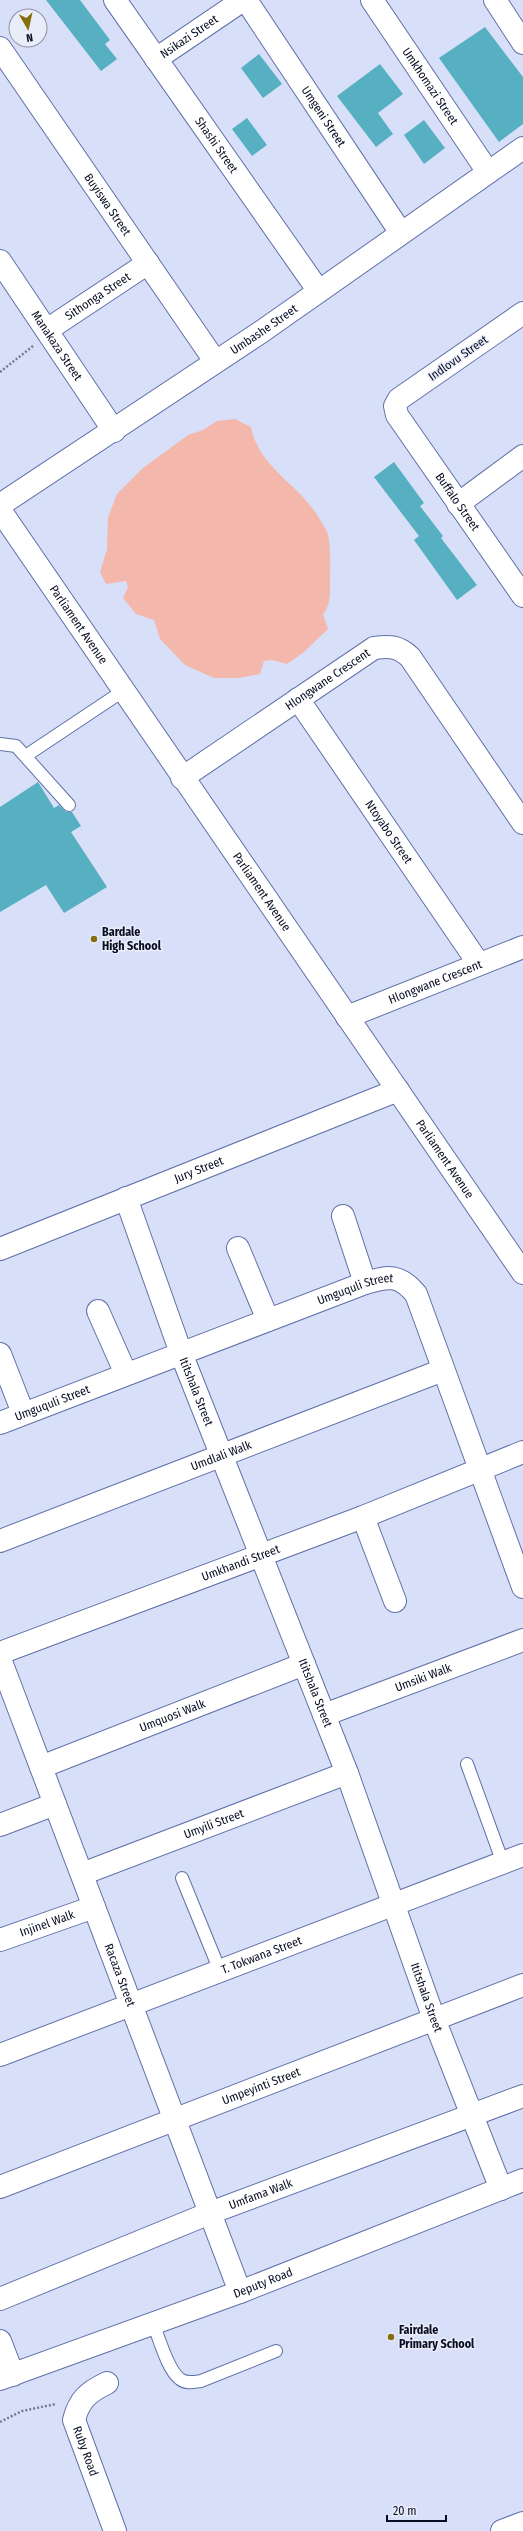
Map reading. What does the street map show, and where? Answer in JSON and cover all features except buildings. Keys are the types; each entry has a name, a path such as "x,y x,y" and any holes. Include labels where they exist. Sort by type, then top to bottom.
{"street":[{"name":"Shashi Street","path":"115,0 318,290"},
{"name":"Nsikazi Street","path":"156,59 244,0"},
{"name":"Umgeni Street","path":"244,0 401,233"},
{"name":"Umkhomazi Street","path":"372,0 488,172"},
{"path":"495,0 523,43"},
{"name":"Buyiswa Street","path":"0,48 215,361"},
{"name":"Umbashe Street","path":"0,505 114,431 215,361 261,332 318,290 523,148"},
{"name":"Manakaza Street","path":"0,261 42,337 114,431"},
{"name":"Sithonga Street","path":"42,337 148,263"},
{"name":"Indlovu Street","path":"395,406 399,399 523,313"},
{"name":"Buffalo Street","path":"395,406 397,415 458,504 520,585"},
{"path":"458,504 523,456"},
{"name":"Parliament Avenue","path":"0,510 123,692 523,1273"},
{"name":"Hlongwane Crescent","path":"182,778 374,648 391,646 403,650 410,657 523,822"},
{"name":"Ntoyabo Street","path":"298,699 479,964"},
{"name":"Hlongwane Crescent","path":"348,1017 523,947"},
{"name":"Jury Street","path":"0,1249 398,1090"},
{"name":"Ititshala Street","path":"126,1198 180,1353 347,1773 434,2018 471,2116 501,2189"},
{"path":"343,1216 365,1283"},
{"path":"238,1248 268,1320"},
{"name":"Umguquli Street","path":"0,1423 365,1283 381,1278 392,1278 405,1282 416,1294 523,1587"},
{"path":"98,1311 126,1374"},
{"path":"0,1354 23,1413"},
{"name":"Umdlali Walk","path":"0,1541 220,1454 443,1370"},
{"name":"Umkhandi Street","path":"0,1653 363,1517 523,1452"},
{"path":"363,1517 395,1601"},
{"name":"Umsiki Walk","path":"324,1715 523,1640"},
{"name":"Racaza Street","path":"0,1659 8,1705 41,1767 240,2292"},
{"name":"Umquosi Walk","path":"41,1767 304,1664"},
{"name":"Umyili Street","path":"82,1874 347,1773"},
{"path":"0,1825 55,1804"},
{"name":"T. Tokwana Street","path":"0,2055 523,1855"},
{"name":"Injinel Walk","path":"0,1940 94,1907"},
{"name":"Umpeyinti Street","path":"0,2187 174,2118 523,1985"},
{"name":"Umfama Walk","path":"0,2298 210,2213 523,2096"},
{"name":"Deputy Road","path":"6,2377 240,2292 523,2180"},
{"path":"0,2341 6,2377"},
{"path":"82,2399 93,2390 106,2383"},
{"name":"Ruby Road","path":"82,2399 74,2420 115,2531"},
{"path":"502,2531 523,2523"}],"lane":[{"path":"26,755 123,692"},
{"path":"0,744 16,746 26,755 69,805"},
{"path":"467,1764 503,1863"},
{"path":"182,1878 220,1971"},
{"path":"153,2323 172,2371 180,2379 188,2382 201,2381 276,2351"}],"path":[{"path":"0,372 42,337"},
{"path":"0,2422 22,2411 82,2399"}],"shaded area":[{"path":"235,419 251,427 255,441 262,454 280,475 311,506 328,534 330,551 330,593 329,603 323,614 328,629 304,652 287,664 272,660 264,661 260,674 239,678 214,678 185,665 160,639 154,620 136,614 123,598 128,587 126,581 106,584 100,572 107,549 108,517 117,494 143,468 188,435 203,430 217,421"}],"place":[{"name":"Bardale High School","path":"94,939"},
{"name":"Fairdale Primary School","path":"391,2337"}]}
